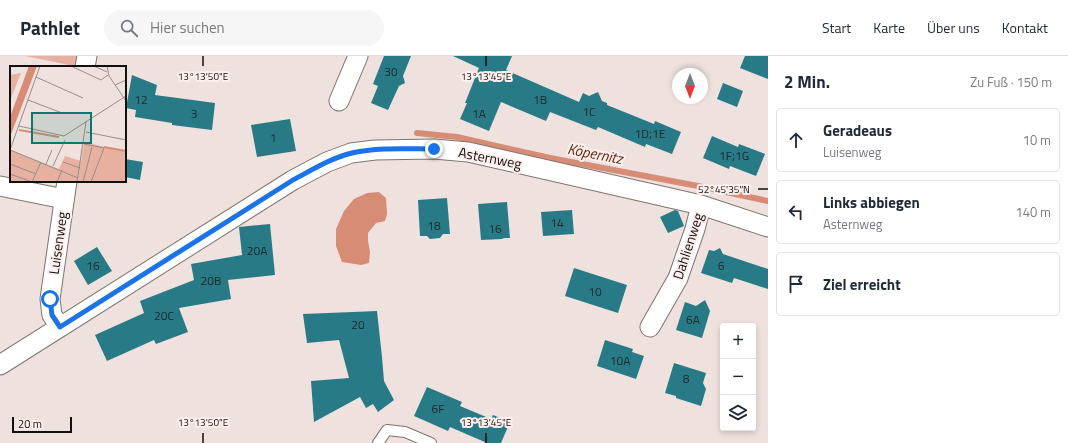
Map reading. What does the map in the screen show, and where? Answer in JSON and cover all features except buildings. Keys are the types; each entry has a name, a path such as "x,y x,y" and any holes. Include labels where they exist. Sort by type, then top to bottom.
{"street":[{"path":"86,66 87,56"},
{"path":"339,100 358,56"},
{"name":"Asternweg","path":"0,365 293,180 327,162 351,153 375,150 434,149 468,152 701,205 768,227"},
{"path":"0,186 65,190"},
{"name":"Luisenweg","path":"60,327 52,315 50,299 65,190"},
{"name":"Dahlienweg","path":"650,327 678,278 695,230 701,205"}],"lane":[{"path":"378,443 387,430 405,432 431,443"}],"shaded area":[{"path":"25,56 94,56 80,66"},
{"path":"379,192 386,198 387,214 385,221 376,223 368,233 370,252 369,263 361,265 342,262 336,246 336,229 344,211 354,199 367,193"}],"waterway":[{"name":"Köpernitz","path":"417,133 457,137 550,158 768,201"}],"route":[{"path":"50,299 52,315 60,327 293,180 327,162 351,153 375,150 434,149"}]}
